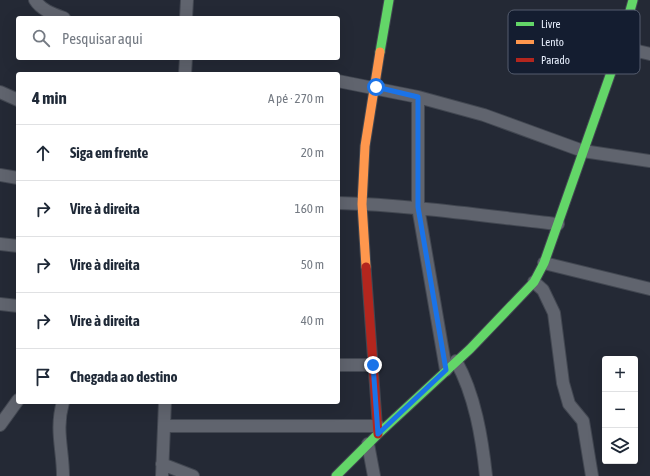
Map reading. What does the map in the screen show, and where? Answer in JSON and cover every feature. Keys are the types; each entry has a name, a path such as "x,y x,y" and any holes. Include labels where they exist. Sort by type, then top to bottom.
{"street":[{"path":"35,0 40,6 59,16"},
{"path":"186,16 187,0"},
{"path":"378,430 362,204 365,146 376,87 389,0"},
{"path":"630,10 633,0"},
{"path":"640,52 650,54"},
{"path":"185,72 186,60"},
{"path":"336,476 368,444 378,430 476,344 534,282 544,263 610,74"},
{"path":"340,81 376,87 484,115 583,151 650,161"},
{"path":"0,92 16,99"},
{"path":"418,97 418,207 446,370"},
{"path":"0,175 16,178"},
{"path":"340,203 418,207 453,213 558,224"},
{"path":"0,244 16,246"},
{"path":"544,263 650,289"},
{"path":"534,282 544,290 554,313 563,383 569,404 583,421 592,476"},
{"path":"0,304 16,306"},
{"path":"456,361 463,373 479,430 486,476"},
{"path":"340,365 373,365"},
{"path":"0,425 16,403"},
{"path":"62,404 59,416 59,443 63,465 63,476"},
{"path":"165,404 162,470 192,476"},
{"path":"164,426 378,430"},
{"path":"368,444 374,476"}],"traffic: fast":[{"path":"380,52 389,0"},
{"path":"630,10 633,0"},
{"path":"336,476 378,434 470,349 534,282 544,263 610,74"}],"traffic: slow":[{"path":"366,267 362,204 365,146 380,52"}],"traffic: jam":[{"path":"366,267 378,434"}],"route":[{"path":"373,365 378,434 429,388 446,370 418,207 418,97 376,87"}]}
